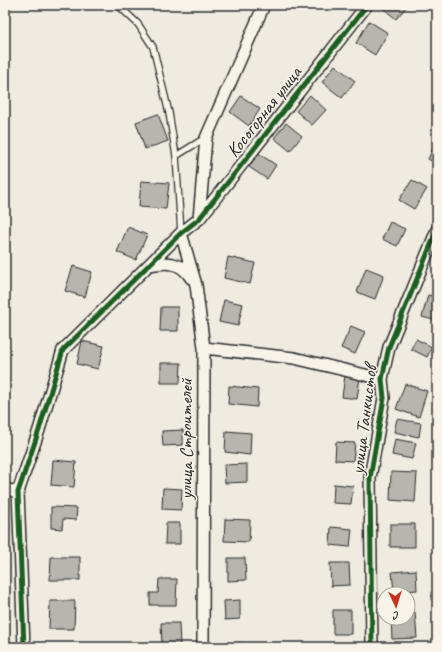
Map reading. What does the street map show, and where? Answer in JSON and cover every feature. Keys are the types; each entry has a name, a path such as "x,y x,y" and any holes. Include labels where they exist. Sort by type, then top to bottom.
{"street":[{"name":"Косогорная улица","path":"199,219 206,138 264,5"},
{"name":"Косогорная улица","path":"18,492 39,430 63,350 181,233 199,219 367,5"},
{"name":"улица Танкистов","path":"372,647 370,478 384,398 382,379 389,347 437,230"},
{"name":"улица Строителей","path":"181,233 196,285 204,348 203,647"},
{"path":"149,265 168,262 178,264 187,272 196,285"},
{"path":"204,348 294,358 382,379"},
{"path":"5,489 18,492 24,647"}],"lane":[{"path":"118,5 138,24 153,47 169,114 176,156 181,233"},
{"path":"176,156 206,138"}],"building":[{"path":"55,5 69,5 66,11"},
{"path":"379,5 408,5 396,19"},
{"path":"369,21 388,33 375,55 356,43"},
{"path":"335,65 355,81 342,98 322,82"},
{"path":"310,95 326,110 312,125 296,111"},
{"path":"241,96 260,109 249,126 230,112"},
{"path":"158,114 168,141 145,149 136,122"},
{"path":"286,123 302,136 290,151 274,138"},
{"path":"437,140 437,164 428,159"},
{"path":"258,153 276,165 267,179 249,167"},
{"path":"412,180 427,189 414,209 399,200"},
{"path":"141,181 169,183 166,209 139,207"},
{"path":"390,222 405,229 397,246 382,239"},
{"path":"128,227 147,235 136,260 117,252"},
{"path":"228,257 255,263 250,284 224,278"},
{"path":"73,266 92,272 85,297 65,291"},
{"path":"366,268 384,275 375,299 357,292"},
{"path":"428,295 437,297 437,321 422,317"},
{"path":"224,300 243,304 238,326 219,322"},
{"path":"161,307 178,307 178,331 160,331"},
{"path":"351,326 365,332 355,354 341,348"},
{"path":"416,339 432,347 427,357 411,349"},
{"path":"82,341 104,346 98,369 77,364"},
{"path":"161,363 181,363 180,383 161,383"},
{"path":"345,375 360,377 357,399 342,397"},
{"path":"405,384 427,391 419,417 396,409"},
{"path":"229,386 258,389 257,407 228,404"},
{"path":"397,419 421,423 419,437 394,432"},
{"path":"183,430 183,445 163,446 162,431"},
{"path":"226,431 251,433 250,455 225,452"},
{"path":"395,439 416,443 412,459 392,455"},
{"path":"336,442 355,443 353,461 335,460"},
{"path":"53,460 76,462 74,487 51,485"},
{"path":"247,464 247,482 225,483 224,465"},
{"path":"391,472 417,473 415,502 390,500"},
{"path":"334,484 353,486 351,504 333,503"},
{"path":"163,488 182,489 181,510 162,509"},
{"path":"51,507 77,508 76,520 63,519 62,529 51,528"},
{"path":"225,519 250,520 249,542 224,541"},
{"path":"166,523 180,523 180,544 165,544"},
{"path":"390,524 415,524 415,547 390,547"},
{"path":"331,527 352,529 350,547 330,545"},
{"path":"51,557 80,557 80,580 50,580"},
{"path":"228,558 245,558 246,580 228,581"},
{"path":"330,563 349,563 350,585 331,586"},
{"path":"416,570 417,590 416,586 393,586 392,572"},
{"path":"159,579 177,579 176,605 150,605 150,593 158,593"},
{"path":"240,600 240,619 225,620 224,601"},
{"path":"50,601 75,601 74,629 49,629"},
{"path":"333,610 351,610 351,634 333,634"},
{"path":"161,623 179,623 180,645 162,646"},
{"path":"416,625 417,638 392,639 391,626"},
{"path":"226,643 245,643 246,647 226,647"}],"cycle path":[{"path":"24,647 18,492 39,430 63,350 181,233 199,219 367,5"},
{"path":"372,647 370,478 384,398 382,379 389,347 437,230"}]}
